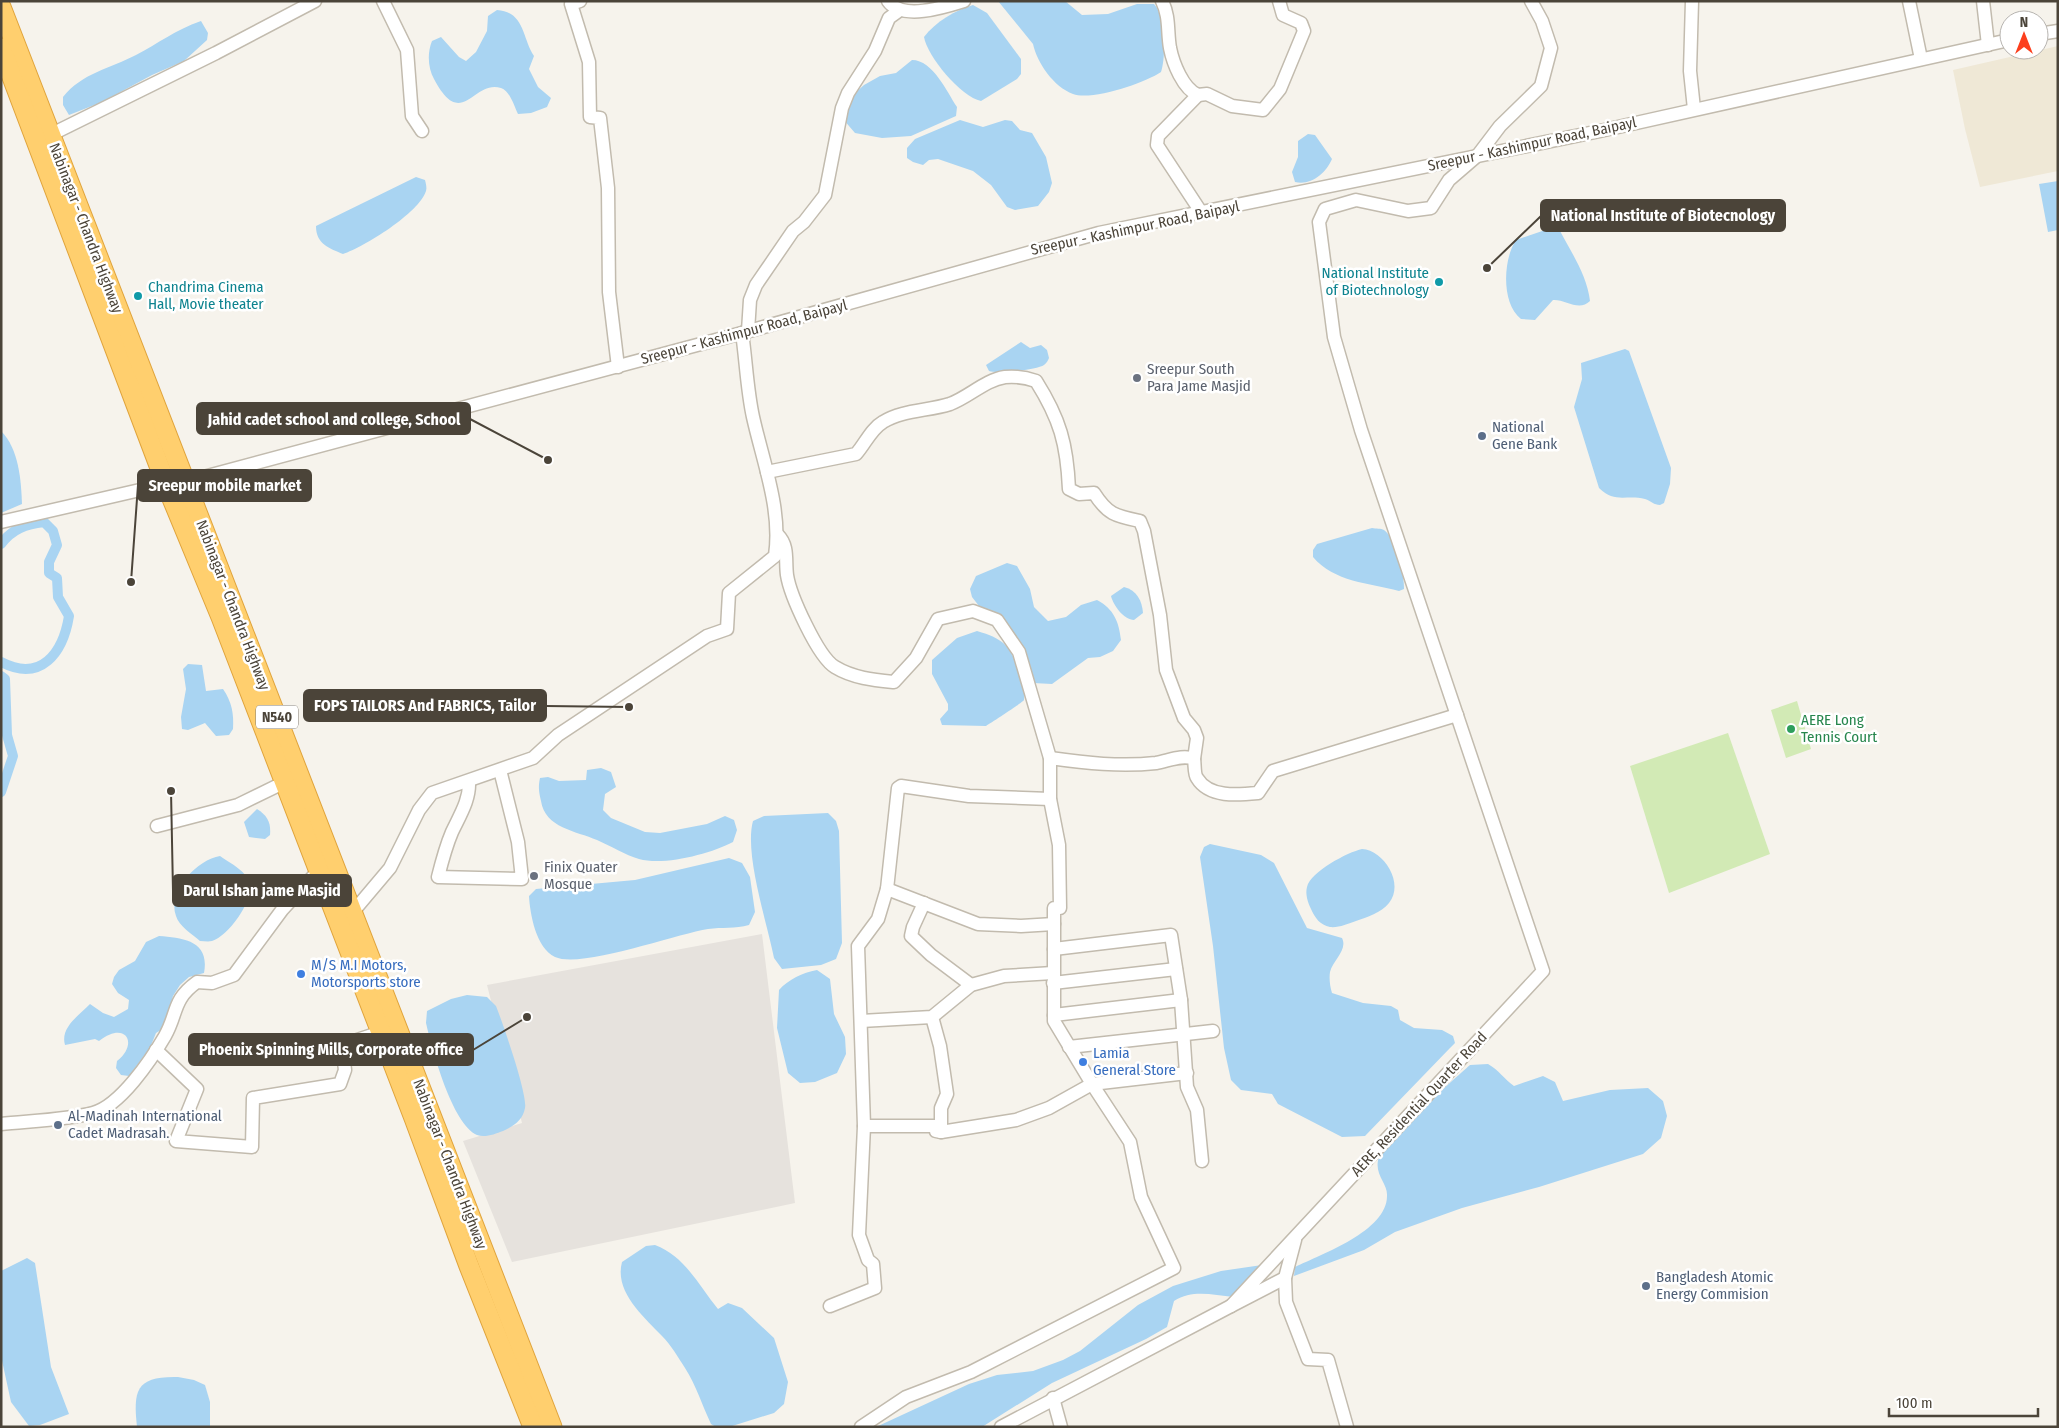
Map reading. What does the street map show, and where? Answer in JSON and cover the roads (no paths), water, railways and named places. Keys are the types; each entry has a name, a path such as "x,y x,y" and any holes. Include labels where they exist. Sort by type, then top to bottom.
{"highway":[{"name":"Nabinagar - Chandra Highway","path":"1,7 552,1427"},
{"name":"Nabinagar - Chandra Highway","path":"3,60 166,484 221,617 285,782 469,1266 533,1427"}],"street":[{"path":"50,135 216,54 315,1"},
{"path":"383,1 407,50 412,116 422,132"},
{"path":"580,1 571,4 589,62 590,117 600,118 608,188 609,292 618,366"},
{"path":"888,1 900,10 934,11 964,1"},
{"path":"1162,1 1168,12 1170,49 1184,82 1191,92 1198,95 1207,94 1232,106 1263,110 1280,89 1304,31 1301,23 1283,16 1278,1"},
{"path":"767,472 856,454 874,429 882,422 893,417 951,403 979,387 1003,378 1021,376 1036,381 1060,424 1068,458 1070,489 1079,494 1094,493 1103,506 1115,516 1140,521 1144,531 1160,616 1166,670 1174,696 1197,738 1194,759 1196,777 1208,790 1238,795 1258,793 1272,771 1457,715 1361,430 1334,337 1320,222 1325,209 1356,200 1408,211 1431,208 1449,180 1478,156 1500,126 1541,86 1551,48 1542,21 1531,1"},
{"path":"1692,1 1690,71 1694,108"},
{"path":"1909,1 1921,59"},
{"path":"1983,1 1988,45"},
{"path":"352,913 390,868 420,810 432,793 447,786 469,781 533,758 558,735 597,708 708,636 727,629 729,594 775,556 778,535 767,472 752,414 745,332 750,300 756,285 793,231 804,222 826,195 842,108 848,93 874,51 889,18 900,10"},
{"name":"Sreepur - Kashimpur Road, Baipayl","path":"185,482 745,332 1046,246 1201,212 1478,156 1999,42"},
{"path":"1198,95 1158,136 1157,145 1201,212"},
{"path":"1,522 166,484"},
{"path":"778,535 785,544 788,577 806,627 833,667 867,680 894,682 916,658 938,619 973,611 998,620 1019,652 1050,758 1050,799 1059,845 1060,908 1054,908 1054,1021 1130,1142 1141,1197 1174,1268 971,1372 906,1397 861,1427"},
{"name":"AERE, Residential Quarter Road","path":"1231,1306 1543,971 1457,715"},
{"path":"1050,758 1118,766 1188,756 1194,759"},
{"path":"469,781 469,790 463,810 446,846 438,877 522,879 518,842 500,770"},
{"path":"156,826 238,805 285,782"},
{"path":"830,1306 875,1288 873,1264 868,1260 859,1235 864,1126 858,946 878,919 887,888 898,788 901,786 969,796 1050,799"},
{"path":"1,1124 94,1113 112,1103 148,1063 166,1034 176,1005 184,992 197,982 212,983 234,975 282,910 319,870"},
{"path":"887,888 978,924 1021,926 1054,924"},
{"path":"924,903 911,936 931,955 971,985"},
{"path":"1054,949 1171,936 1185,1034 1187,1087 1197,1110 1202,1161"},
{"path":"861,1021 932,1017 971,985 1004,976 1053,978 1176,969"},
{"path":"1054,1015 1181,1000"},
{"path":"932,1017 940,1046 946,1094 941,1108 941,1132"},
{"path":"156,1050 197,1090 176,1141 252,1147 253,1098 340,1084 345,1070 342,1045 381,1032"},
{"path":"1069,1047 1213,1032"},
{"path":"864,1126 936,1126 936,1131 941,1132 1016,1120 1049,1108 1092,1084 1187,1073"},
{"name":"AERE, Residential Quarter Road","path":"1296,1237 1285,1278 1286,1302 1308,1359 1328,1360 1347,1427"},
{"path":"1001,1427 1053,1398 1285,1278"},
{"path":"1053,1398 1061,1427"}],"water":[{"path":"998,1 1065,1 1082,15 1108,14 1137,4 1154,4 1158,10 1163,27 1164,57 1161,72 1131,86 1105,93 1082,96 1066,91 1047,74 1038,59 1033,44"},
{"path":"973,5 987,13 1021,59 1021,74 1017,79 981,101 964,92 946,75 931,54 924,37 946,17"},
{"path":"497,10 513,15 522,27 534,56 529,69 538,87 551,98 547,107 531,113 518,114 507,92 501,88 491,87 460,103 452,101 444,94 434,79 430,70 429,60 429,50 432,41 441,37 459,57 466,61 476,52 487,31 488,16"},
{"path":"201,21 208,33 207,40 184,61 152,75 102,102 69,115 63,105 63,97 79,82 136,55 183,28"},
{"path":"912,60 920,61 926,65 939,78 957,107 956,116 911,136 882,138 855,133 843,119 853,95 864,85 880,76 896,73"},
{"path":"960,120 983,127 1005,120 1012,121 1020,130 1032,133 1046,157 1052,183 1049,192 1038,206 1015,210 1007,207 991,185 973,171 938,159 929,160 923,165 907,158 907,148 915,139"},
{"path":"1308,134 1315,135 1332,159 1326,169 1317,177 1307,182 1295,182 1292,172 1298,157 1298,141"},
{"path":"416,177 425,180 426,191 421,200 402,219 377,237 343,254 328,247 318,237 316,226"},
{"path":"2058,181 2058,230 2048,232 2039,184"},
{"path":"1554,227 1559,229 1578,264 1586,282 1590,301 1586,304 1577,305 1553,300 1535,320 1521,319 1510,303 1507,292 1508,258 1516,240"},
{"path":"1021,342 1030,348 1041,345 1047,350 1049,358 1046,363 1040,367 1026,370 1008,372 989,371 986,365"},
{"path":"1625,349 1629,351 1671,468 1670,484 1664,503 1660,505 1645,499 1610,496 1599,488 1574,407 1582,379 1581,363"},
{"path":"1,431 12,447 18,465 22,504 1,513"},
{"path":"1372,528 1384,530 1392,540 1401,567 1404,589 1399,591 1342,577 1331,572 1313,557 1313,550 1317,544"},
{"path":"1007,563 1017,566 1030,589 1034,607 1048,621 1066,617 1081,605 1097,600 1108,608 1115,617 1121,640 1113,651 1100,657 1088,658 1052,684 1033,683 1028,669 972,597 970,589 976,576"},
{"path":"1124,587 1129,588 1135,593 1141,604 1143,613 1134,620 1126,618 1114,604 1111,596"},
{"path":"977,631 994,637 1009,650 1013,656 1022,683 1024,700 986,726 942,725 940,719 948,710 948,704 932,674 932,660 957,638"},
{"path":"188,664 202,665 206,691 223,689 226,694 232,708 233,718 233,729 229,735 216,736 205,723 188,730 182,729 181,717 186,689 183,669"},
{"path":"601,768 611,772 616,787 605,794 603,810 611,818 645,832 660,833 707,824 725,816 734,820 737,830 733,842 712,851 687,858 649,861 623,853 597,840 571,831 548,817 540,798 540,778 548,777 559,781 586,780 587,770"},
{"path":"257,809 264,814 269,823 270,835 265,839 249,837 244,822"},
{"path":"828,813 836,821 839,831 842,943 836,959 821,965 782,969 774,958 754,869 751,835 753,821 764,816"},
{"path":"1210,844 1261,855 1274,863 1307,928 1342,938 1342,951 1330,972 1332,993 1363,1003 1391,1006 1398,1010 1400,1020 1414,1028 1442,1030 1453,1036 1455,1043 1365,1136 1342,1137 1278,1104 1272,1094 1241,1090 1231,1080 1224,1048 1213,946 1200,857 1204,847"},
{"path":"1362,849 1378,855 1390,869 1395,887 1389,903 1378,912 1350,923 1330,927 1323,925 1314,915 1308,901 1306,890 1310,881 1330,864"},
{"path":"220,856 243,872 249,881 250,893 238,918 225,933 212,941 200,941 186,930 178,920 174,906 176,896 186,878 194,870 211,858"},
{"path":"729,858 742,863 750,877 755,912 749,925 708,929 606,955 568,959 555,957 548,953 535,930 529,896 536,889 635,880"},
{"path":"159,936 177,938 193,943 203,954 205,962 204,973 189,977 180,985 173,996 164,1028 156,1033 150,1048 129,1076 121,1075 116,1068 117,1061 124,1054 128,1042 122,1034 108,1035 99,1041 95,1039 65,1045 65,1033 75,1018 90,1004 103,1013 114,1017 128,1009 129,1000 118,993 112,984 114,977 119,970 135,961 146,942"},
{"path":"817,970 830,979 834,1014 845,1037 846,1054 837,1073 815,1082 800,1083 788,1073 777,1028 779,990 796,977"},
{"path":"467,995 487,997 496,1006 514,1058 525,1100 524,1112 517,1122 503,1131 487,1136 477,1135 459,1117 444,1085 426,1023 427,1011 451,999"},
{"path":"1488,1064 1514,1086 1543,1076 1555,1082 1563,1101 1610,1090 1648,1088 1663,1101 1667,1116 1661,1138 1643,1154 1539,1187 1462,1208 1395,1232 1364,1250 1294,1276 1295,1267 1351,1240 1376,1220 1384,1209 1387,1196 1387,1191 1378,1168 1379,1157 1384,1148 1421,1110 1470,1065"},
{"path":"655,1245 675,1256 691,1272 718,1309 728,1303 742,1308 774,1338 788,1382 784,1404 774,1413 729,1427 716,1427 711,1424 692,1381 680,1360 632,1303 622,1284 622,1262 646,1246"},
{"path":"27,1258 35,1263 51,1367 69,1414 40,1425 29,1426 11,1402 1,1356 1,1271"},
{"path":"1262,1265 1234,1297 1196,1294 1181,1297 1174,1301 1167,1327 1146,1339 1052,1383 982,1427 876,1427 969,1384 997,1375 1033,1371 1063,1360 1080,1351 1138,1305 1173,1286 1221,1271"},
{"path":"178,1377 194,1380 205,1385 210,1402 210,1427 137,1427 136,1403 140,1388 153,1379"}],"waterway":[{"path":"1,544 15,531 31,524 44,522 53,531 57,545 49,562 49,573 57,578 58,597 69,616 61,642 48,661 28,669 15,668 1,662"},
{"path":"1,676 5,679 7,735 13,756 1,792"}],"place":[{"name":"National Institute of Biotecnology","path":"1487,268"},
{"name":"National Institute of Biotechnology","path":"1439,282"},
{"name":"Chandrima Cinema Hall, Movie theater","path":"138,296"},
{"name":"Sreepur South Para Jame Masjid","path":"1137,378"},
{"name":"National Gene Bank","path":"1482,436"},
{"name":"Jahid cadet school and college, School","path":"548,460"},
{"name":"Sreepur mobile market","path":"131,582"},
{"name":"FOPS TAILORS And FABRICS, Tailor","path":"629,707"},
{"name":"AERE Long Tennis Court","path":"1791,729"},
{"name":"Darul Ishan jame Masjid","path":"171,791"},
{"name":"Finix Quater Mosque","path":"534,876"},
{"name":"M/S M.I Motors, Motorsports store","path":"301,974"},
{"name":"Phoenix Spinning Mills, Corporate office","path":"527,1017"},
{"name":"Lamia General Store","path":"1083,1062"},
{"name":"Al-Madinah International Cadet Madrasah.","path":"58,1125"},
{"name":"Bangladesh Atomic Energy Commision","path":"1646,1286"}]}
